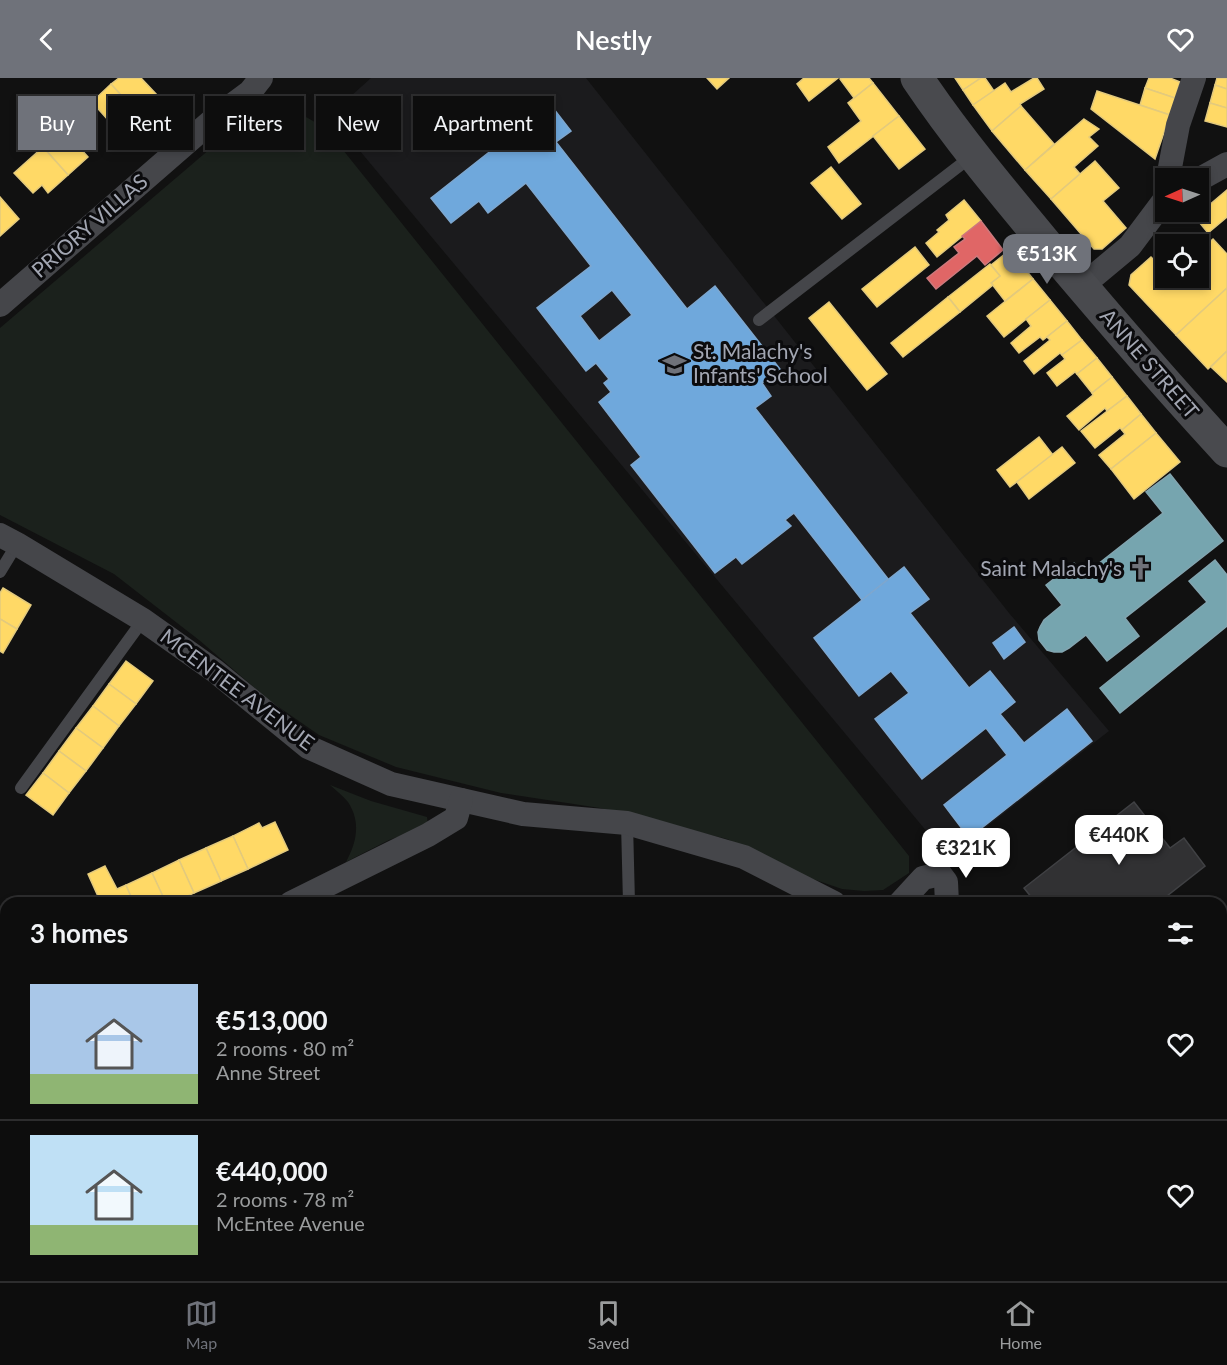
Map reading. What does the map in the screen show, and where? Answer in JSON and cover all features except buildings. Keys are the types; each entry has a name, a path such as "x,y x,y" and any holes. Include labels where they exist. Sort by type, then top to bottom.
{"main road":[{"name":"ANNE STREET","path":"917,78 974,155 1082,286 1227,451"}],"street":[{"name":"PRIORY VILLAS","path":"0,305 206,126 250,92 261,78"},
{"path":"1170,168 1178,125 1194,78"},
{"path":"1209,174 1227,164"},
{"path":"1082,286 1130,246 1155,213"},
{"name":"MCENTEE AVENUE","path":"8,539 143,620 215,671 309,747 391,784 523,814 627,823 744,857 822,897"},
{"path":"303,897 428,836 456,818 461,800"},
{"path":"906,897 923,878 939,874 946,882 947,897"}],"lane":[{"path":"759,320 974,155"},
{"path":"0,572 8,539"},
{"path":"21,788 143,620"},
{"path":"627,823 629,897"}],"shaded area":[{"name":"St. Malachy's Infants' School","path":"371,78 586,78 1009,613 1109,731 948,857 359,150 401,150 401,96 351,96"},
{"path":"304,116 316,123 316,150 343,150 909,856 909,873 883,890 842,889 804,876 727,839 600,808 501,793 396,767 319,735 270,701 199,640 114,574 0,515 0,328 209,150 304,150"},
{"path":"330,785 371,801 427,817 428,826 389,840 346,862 355,840 355,817 348,802"}],"place":[{"name":"St. Malachy's Infants' School","path":"675,364"},
{"name":"Saint Malachy's","path":"1140,569"}]}
